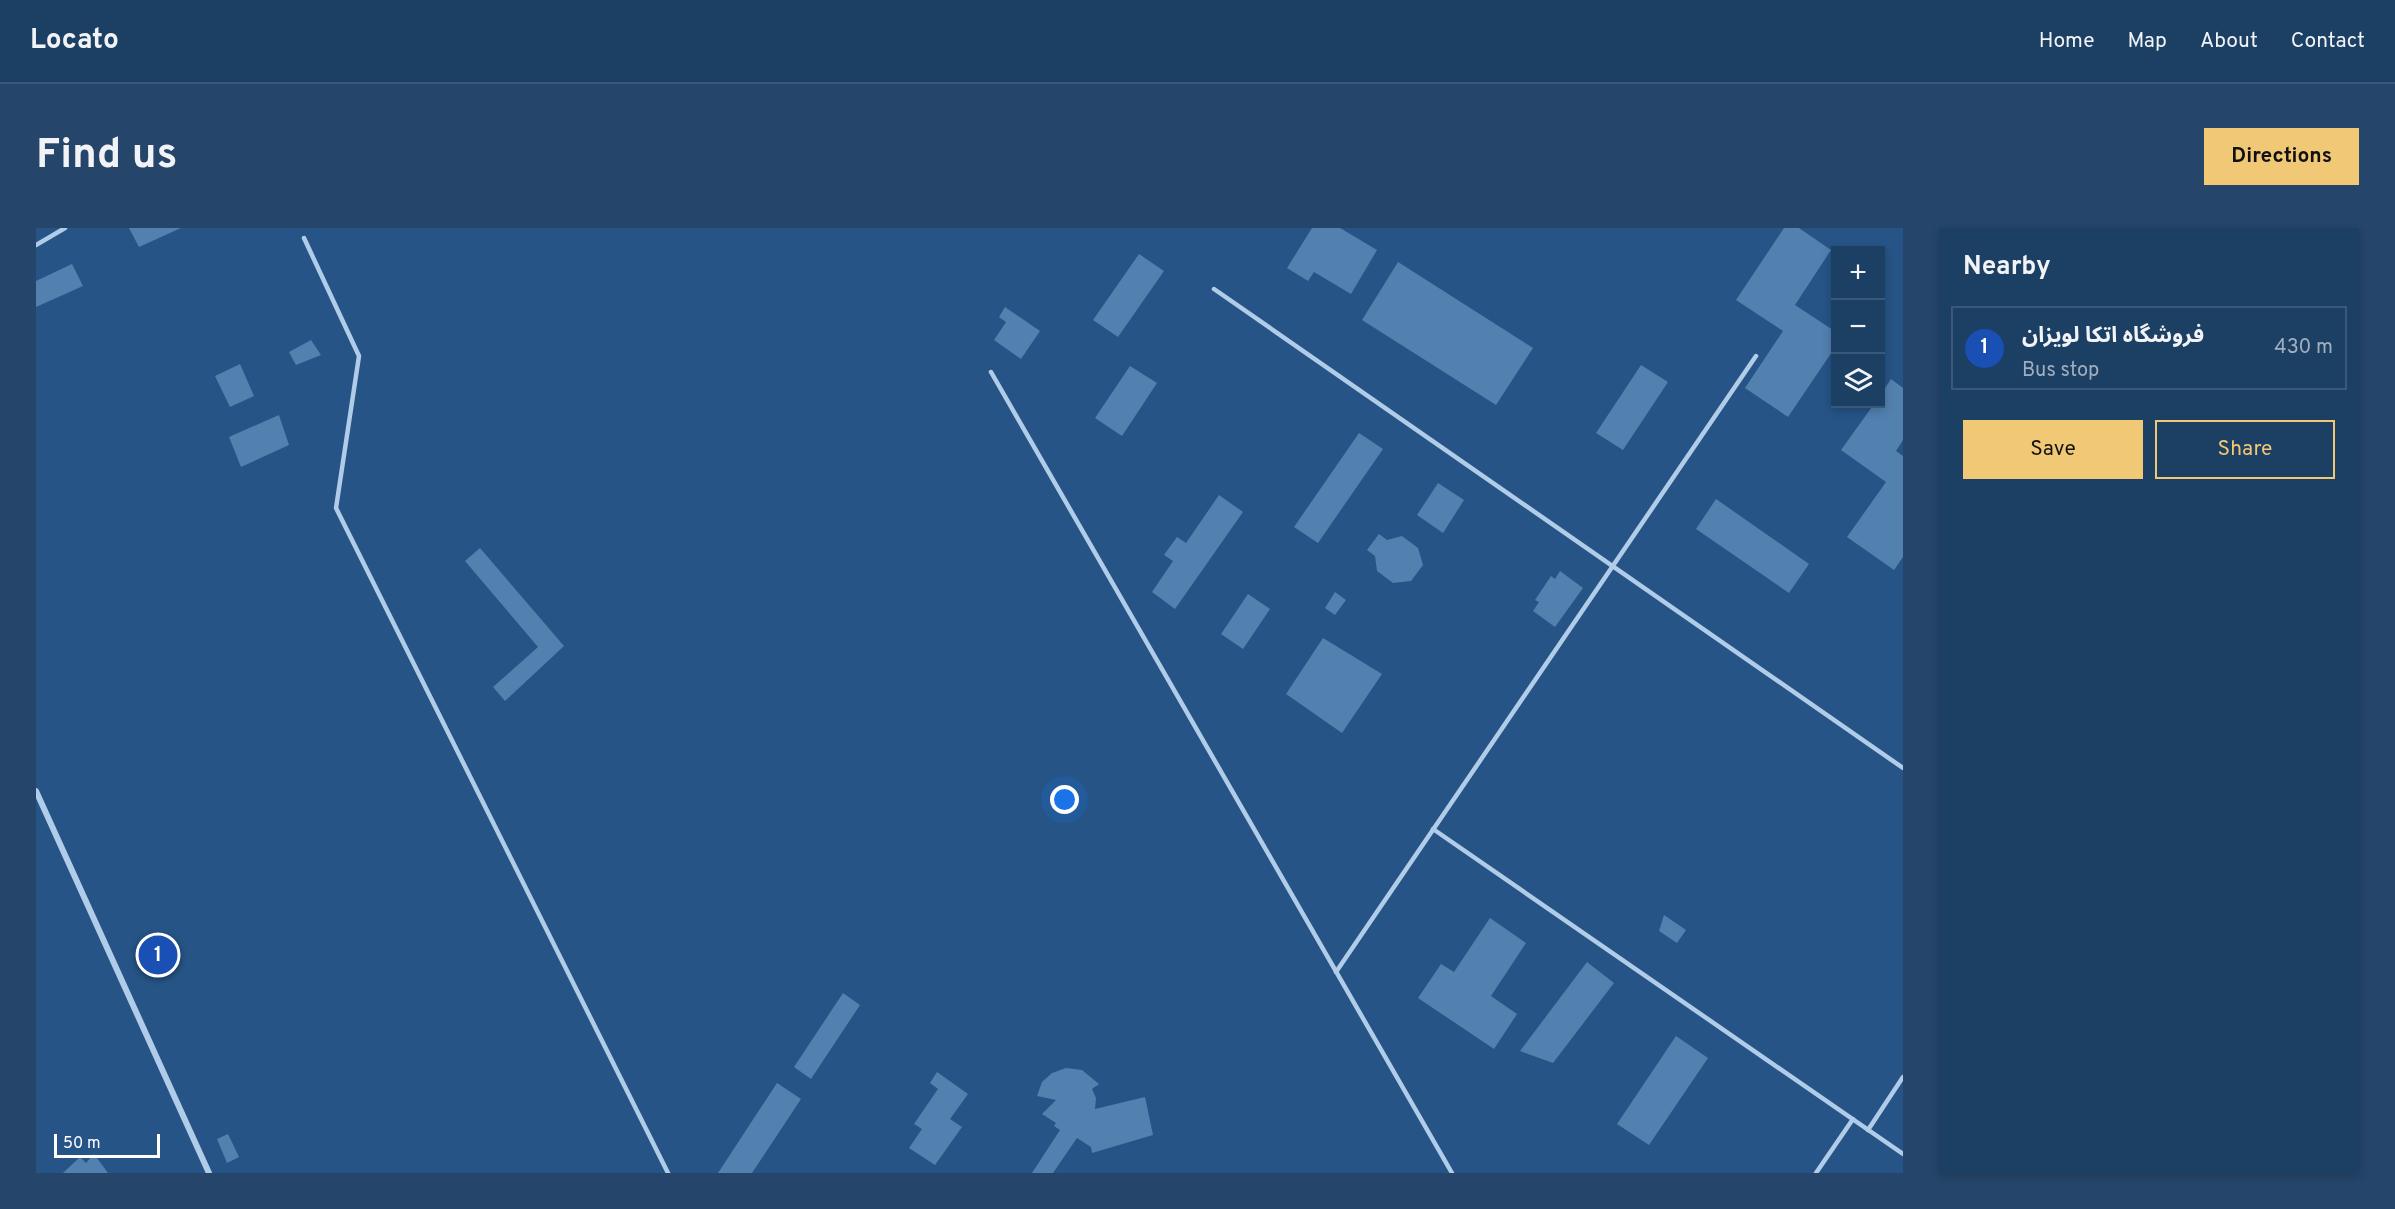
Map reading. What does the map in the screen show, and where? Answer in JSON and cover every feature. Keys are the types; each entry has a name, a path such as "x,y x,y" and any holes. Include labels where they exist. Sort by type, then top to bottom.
{"street":[{"path":"36,791 210,1173"}],"lane":[{"path":"36,245 65,228"},
{"path":"304,238 359,356 336,508 668,1173"},
{"path":"1214,289 1903,768"},
{"path":"1336,972 1756,356"},
{"path":"991,372 1452,1173"},
{"path":"1433,829 1903,1154"},
{"path":"1868,1130 1903,1077"},
{"path":"1816,1173 1852,1119"}],"building":[{"path":"129,228 181,228 139,247"},
{"path":"1312,228 1340,228 1377,250 1351,294 1314,272 1308,281 1287,268"},
{"path":"1784,228 1799,228 1831,250 1795,305 1831,329 1831,353 1788,417 1745,388 1783,331 1736,300"},
{"path":"1139,254 1164,271 1118,337 1093,320"},
{"path":"1398,262 1533,348 1496,405 1362,320"},
{"path":"72,264 83,286 36,307 36,281"},
{"path":"1005,307 1040,331 1021,359 994,340 1006,322 999,317"},
{"path":"311,340 321,355 296,365 289,352"},
{"path":"240,364 254,396 230,407 215,376"},
{"path":"1641,365 1668,382 1623,450 1596,433"},
{"path":"1130,366 1157,383 1122,436 1095,418"},
{"path":"1891,379 1903,388 1903,440 1896,451 1903,456 1903,557 1894,570 1847,537 1886,482 1841,450 1871,408 1885,408 1885,388"},
{"path":"279,415 289,445 241,467 229,437"},
{"path":"1359,433 1383,449 1318,543 1294,527"},
{"path":"1438,483 1464,500 1443,533 1417,515"},
{"path":"1219,495 1243,512 1175,609 1152,592 1173,561 1164,555 1177,537 1186,543"},
{"path":"1716,499 1809,564 1789,593 1696,529"},
{"path":"1379,534 1387,540 1402,536 1418,548 1423,565 1411,581 1393,583 1377,571 1375,556 1367,550"},
{"path":"480,548 564,646 505,701 493,687 538,647 465,561"},
{"path":"1560,571 1583,588 1555,627 1533,611 1539,602 1535,600 1551,576 1555,579"},
{"path":"1335,592 1346,600 1335,615 1325,608"},
{"path":"1248,594 1270,609 1243,649 1221,634"},
{"path":"1323,638 1382,674 1342,733 1286,694"},
{"path":"1664,915 1686,930 1677,943 1659,931"},
{"path":"1490,918 1526,943 1491,996 1517,1014 1494,1049 1418,998 1441,964 1454,972"},
{"path":"1587,962 1614,983 1553,1063 1520,1051"},
{"path":"843,993 860,1005 811,1079 794,1067"},
{"path":"1676,1036 1708,1058 1649,1145 1617,1124"},
{"path":"1066,1068 1082,1070 1099,1084 1092,1089 1096,1098 1095,1109 1145,1097 1153,1135 1092,1153 1091,1147 1077,1138 1053,1173 1032,1173 1060,1130 1054,1126 1056,1123 1042,1114 1056,1100 1037,1096 1042,1082 1052,1073"},
{"path":"937,1072 968,1094 950,1119 962,1127 935,1165 909,1148 922,1129 914,1124 938,1089 930,1083"},
{"path":"777,1083 801,1099 752,1173 718,1173"},
{"path":"228,1134 239,1157 227,1163 217,1139"},
{"path":"94,1154 108,1173 63,1173 80,1157 86,1163"}],"place":[{"name":"فروشگاه اتکا لویزان","path":"158,955"}]}
